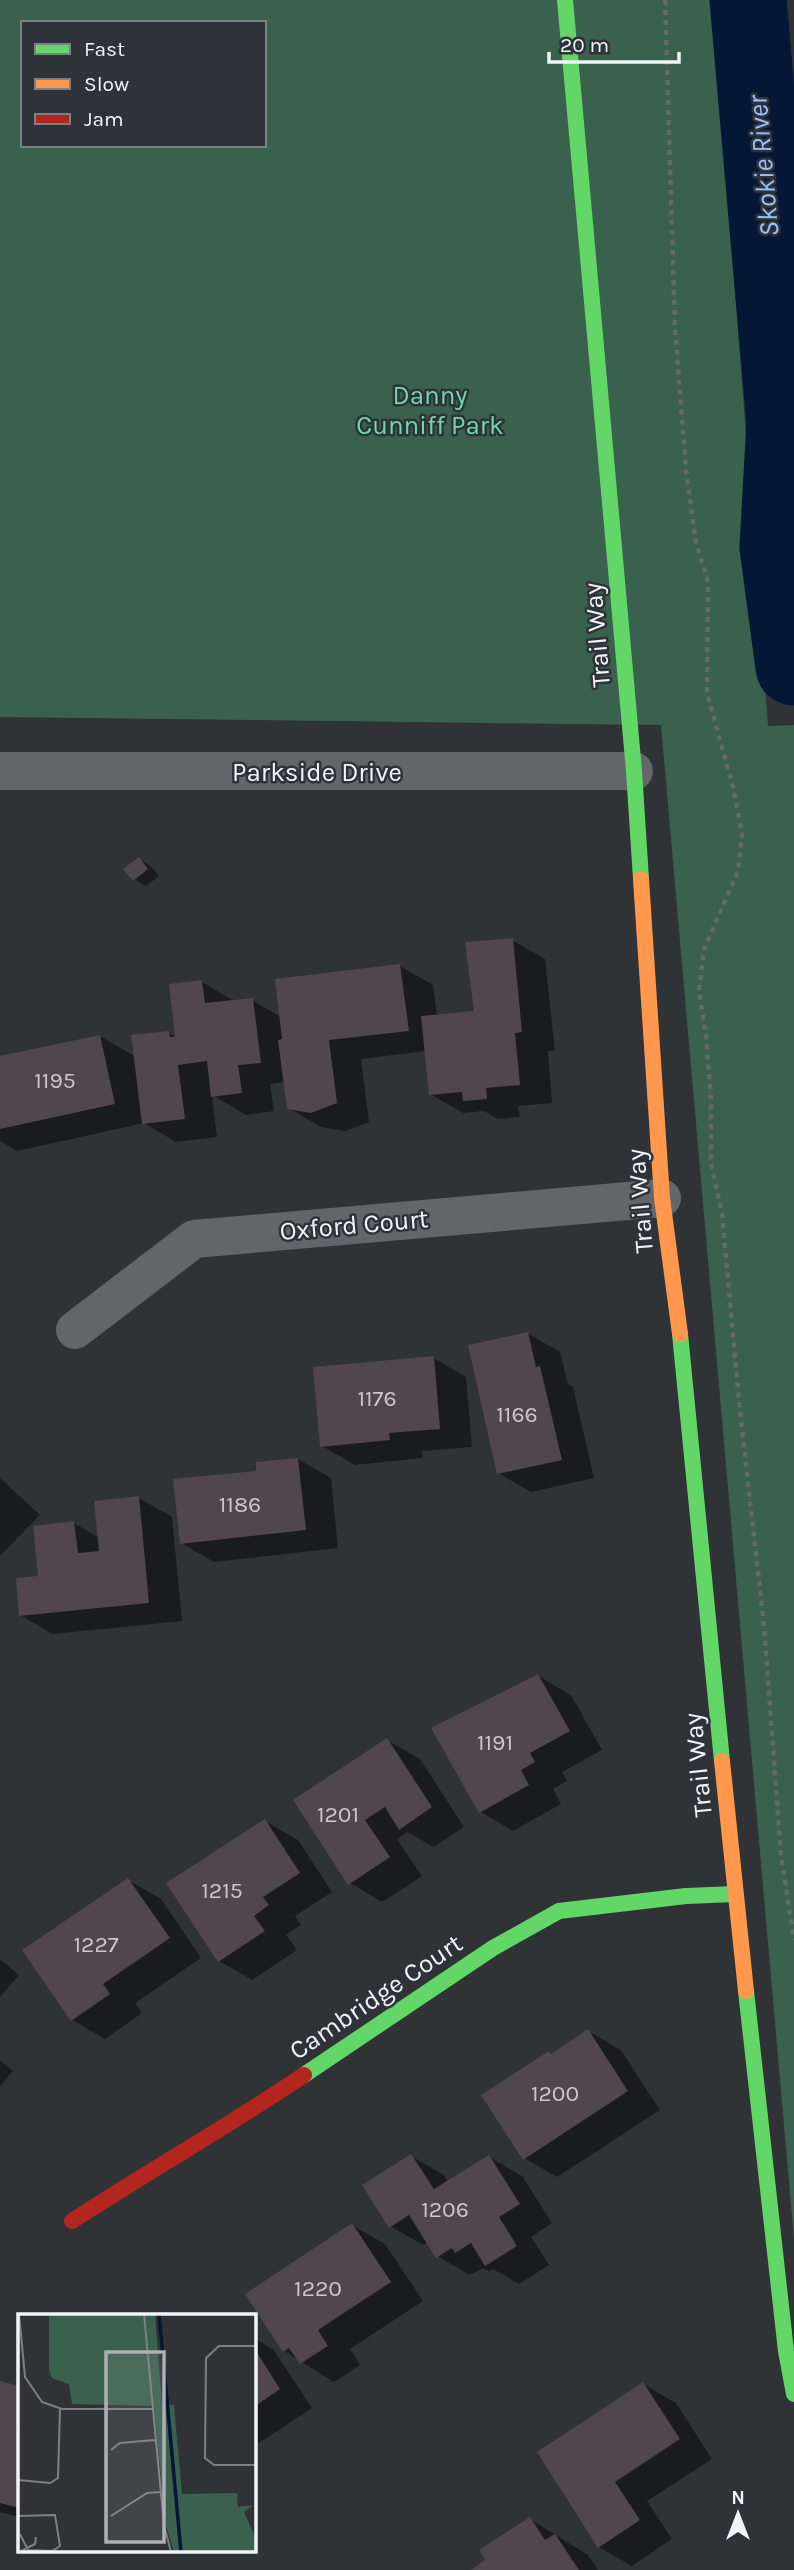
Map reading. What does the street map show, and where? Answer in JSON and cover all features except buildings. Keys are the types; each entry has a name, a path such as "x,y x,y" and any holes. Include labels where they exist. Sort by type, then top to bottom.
{"street":[{"name":"Trail Way","path":"565,0 634,771 662,1199 680,1334 735,1894 786,2351 794,2394"},
{"name":"Parkside Drive","path":"0,771 634,771"},
{"name":"Oxford Court","path":"75,1330 194,1239 662,1199"},
{"name":"Cambridge Court","path":"72,2221 171,2157 242,2117 493,1948 559,1910 686,1896 735,1894"}],"path":[{"path":"664,0 675,328 686,470 696,543 708,582 707,693 733,787 742,834 738,871 704,950 699,991 710,1088 711,1163 722,1213 740,1411 764,1626 779,1829 794,1940"}],"green space":[{"name":"Danny Cunniff Park","path":"0,0 713,0 768,726 794,725 794,2239 661,725 0,717"}],"waterway":[{"name":"Skokie River","path":"748,0 785,422 778,547 794,667"}],"traffic: fast":[{"path":"565,0 634,771 641,879"},
{"path":"680,1334 722,1761"},
{"path":"304,2075 493,1948 559,1911 686,1896 735,1894"},
{"path":"746,1991 786,2351 794,2394"}],"traffic: slow":[{"path":"641,879 662,1198 680,1334"},
{"path":"722,1761 746,1991"}],"traffic: jam":[{"path":"72,2221 304,2075"}]}
